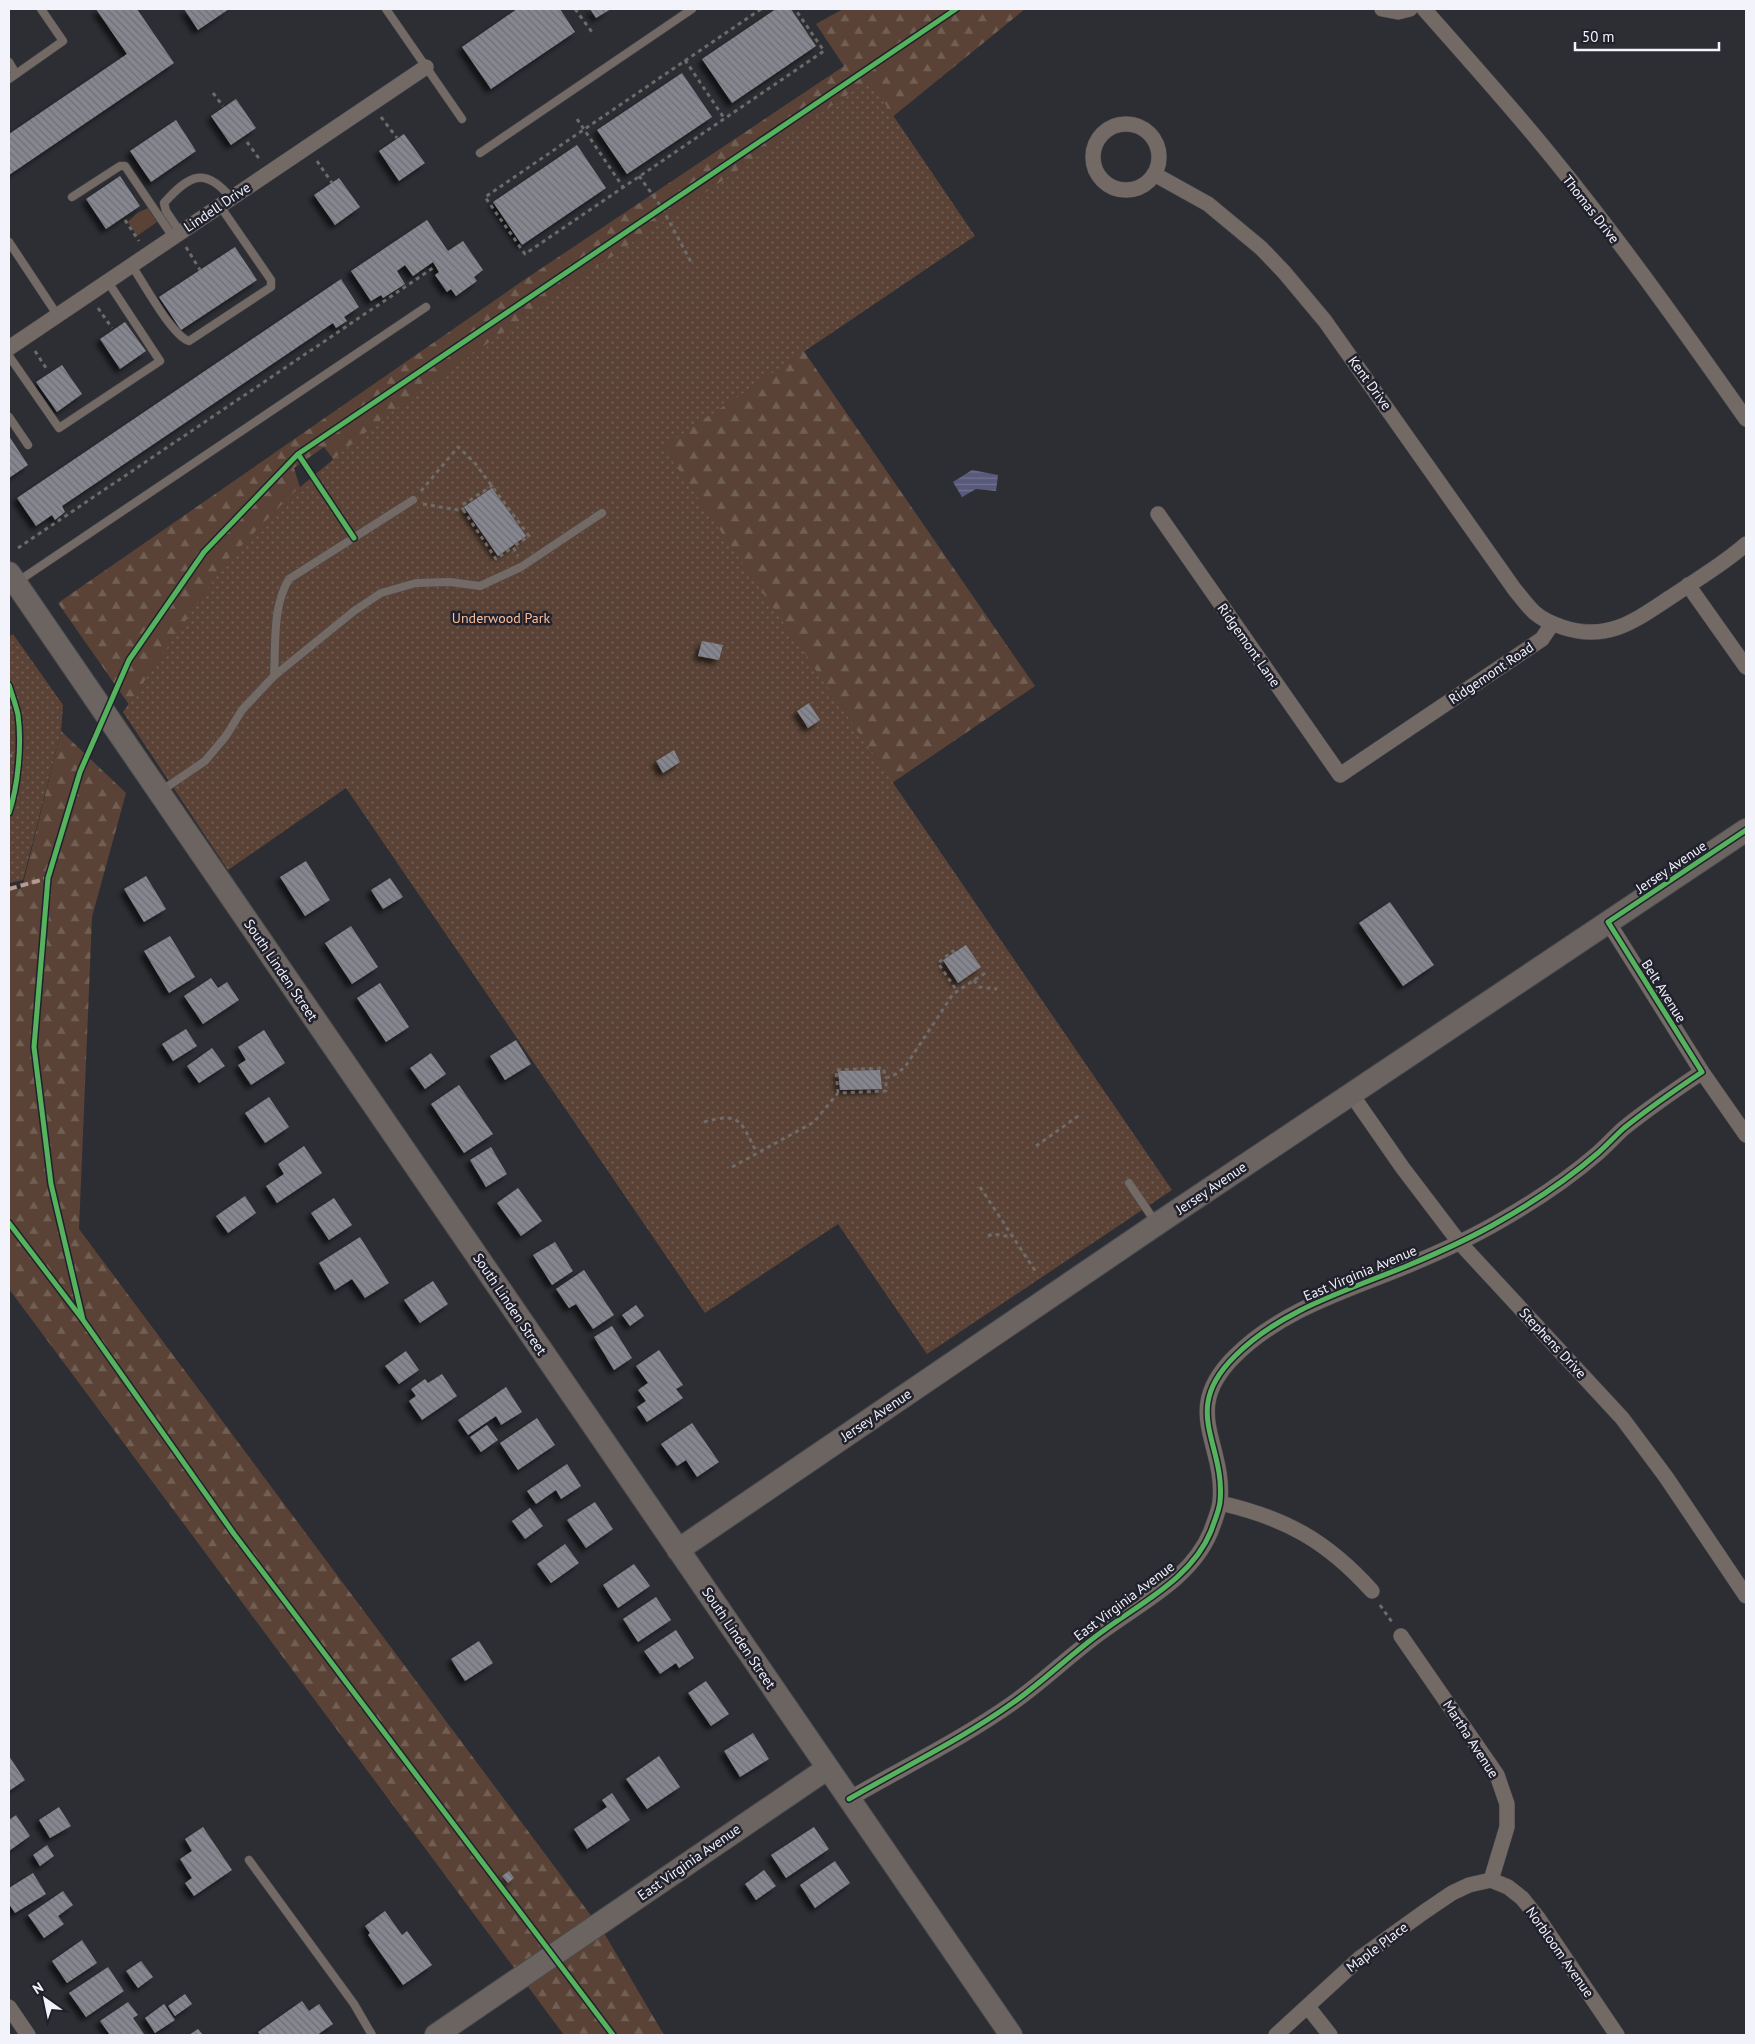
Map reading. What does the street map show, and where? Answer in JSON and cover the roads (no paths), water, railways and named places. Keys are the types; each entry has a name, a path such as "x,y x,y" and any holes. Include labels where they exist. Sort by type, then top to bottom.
{"street":[{"path":"1382,9 1398,12 1410,9"},
{"name":"Thomas Drive","path":"1424,9 1517,115 1597,215 1685,331 1746,419"},
{"name":"Lindell Drive","path":"9,348 132,266 179,238 226,202 426,66"},
{"path":"1127,123 1144,128 1156,141 1159,152 1159,164 1154,174 1138,188 1128,190 1117,189 1108,185 1100,178 1093,164 1093,148 1097,139 1105,130 1115,124 1127,123"},
{"name":"Kent Drive","path":"1154,174 1208,204 1261,248 1284,272 1326,321 1515,590 1535,614 1552,624"},
{"name":"Ridgemont Lane","path":"1158,514 1340,775"},
{"path":"1552,624 1574,631 1597,633 1615,630 1633,622 1718,567 1746,544"},
{"name":"South Linden Street","path":"12,578 1011,2035"},
{"path":"1688,585 1746,667"},
{"name":"Ridgemont Road","path":"1340,775 1542,639 1552,624"},
{"name":"Jersey Avenue","path":"678,1550 1157,1224 1746,830"},
{"name":"Belt Avenue","path":"1608,922 1702,1072 1746,1135"},
{"name":"East Virginia Avenue","path":"849,1799 975,1728 1013,1703 1035,1687 1082,1646 1183,1573 1199,1554 1210,1532 1220,1503 1217,1468 1208,1428 1207,1400 1213,1384 1235,1355 1277,1325 1313,1304 1458,1242 1499,1222 1544,1195 1598,1153 1621,1131 1655,1104 1702,1072"},
{"name":"Stephens Drive","path":"1352,1095 1402,1167 1458,1242 1622,1418 1666,1477 1746,1596"},
{"path":"1220,1503 1253,1510 1280,1521 1313,1539 1335,1554 1372,1592"},
{"name":"Martha Avenue","path":"1401,1636 1497,1775 1507,1804 1507,1827 1491,1880"},
{"name":"East Virginia Avenue","path":"436,2035 828,1768"},
{"name":"Maple Place","path":"1276,2035 1360,1958 1452,1893 1469,1884 1491,1880"},
{"name":"Norbloom Avenue","path":"1491,1880 1508,1887 1522,1898 1538,1918 1617,2035"},
{"path":"9,2007 28,2035"},
{"path":"1308,2007 1330,2035"}],"lane":[{"path":"9,79 63,41 41,9"},
{"path":"386,9 462,119"},
{"path":"480,153 692,9"},
{"path":"9,62 16,74"},
{"path":"72,197 120,166 125,166 179,238"},
{"path":"132,266 170,324 182,339 189,341 271,287 271,280 216,181 205,177 190,180 175,191 164,203 179,238"},
{"path":"9,242 58,316"},
{"path":"9,356 59,428 160,361 108,282"},
{"path":"12,578 426,307"},
{"path":"9,417 28,445"},
{"path":"274,676 279,604 284,588 290,579 413,500"},
{"path":"159,792 205,761 226,736 242,710 274,676 354,611 381,593 416,583 450,582 480,586 524,564 602,513"},
{"path":"1129,1183 1157,1224"},
{"path":"249,1860 354,2004 372,2035"}],"water":[{"path":"972,470 998,475 996,491 976,489 962,497 953,482"}],"park label":[{"name":"Underwood Park","path":"501,618"}]}
